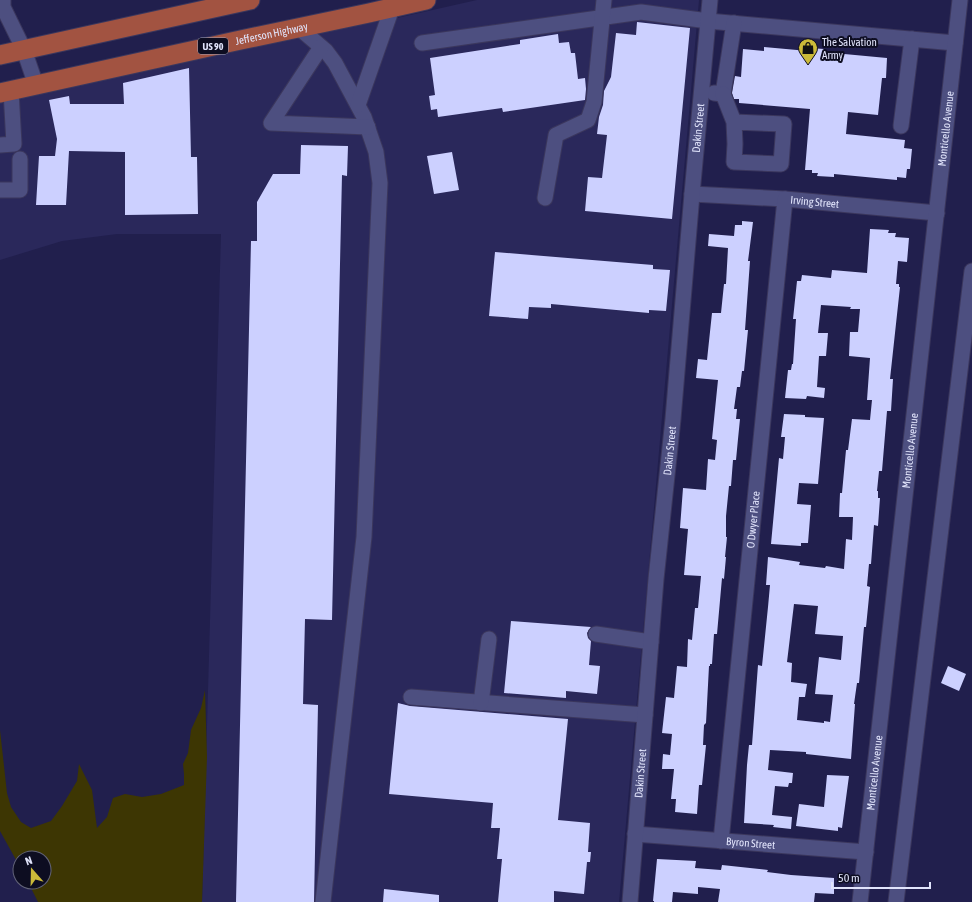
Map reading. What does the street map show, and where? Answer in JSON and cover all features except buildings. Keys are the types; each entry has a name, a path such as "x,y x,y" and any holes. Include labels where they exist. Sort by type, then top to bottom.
{"main road":[{"path":"0,55 250,0"},
{"name":"Jefferson Highway","path":"6,92 298,27 391,4 426,0"}],"street":[{"path":"3,0 4,7 24,50 36,85"},
{"path":"545,198 556,135 588,120 594,102 604,0"},
{"name":"Dakin Street","path":"630,902 656,579 673,419 710,0"},
{"name":"Monticello Avenue","path":"860,902 960,0"},
{"path":"358,105 391,4"},
{"path":"422,43 642,12 708,21 956,43"},
{"path":"734,23 723,94 734,122"},
{"path":"298,27 326,51 335,63 358,105 368,127 376,152 380,183 364,537 323,902"},
{"path":"901,126 912,39"},
{"path":"321,47 271,123 368,127"},
{"path":"0,145 14,144 6,92"},
{"path":"701,92 723,94"},
{"path":"0,190 20,190 20,159"},
{"name":"Irving Street","path":"692,194 785,199 937,213"},
{"name":"O Dwyer Place","path":"721,841 785,199"},
{"path":"896,902 972,271"},
{"path":"596,634 651,642"},
{"path":"481,703 489,639"},
{"path":"411,697 645,715"},
{"name":"Byron Street","path":"636,834 866,852"}],"shaded area":[{"path":"477,0 699,0 619,902 202,902 221,234 117,234 62,241 0,260 0,103 222,51 397,18"},
{"path":"205,690 207,757 202,902 38,902 32,890 52,890 52,850 12,850 12,853 0,831 0,730 7,793 11,807 21,822 31,828 51,821 77,781 79,764 92,790 97,828 107,817 113,798 125,794 142,797 161,794 184,785 183,764 188,753 191,730 201,708"}],"place":[{"name":"The Salvation Army","path":"808,65"}]}
